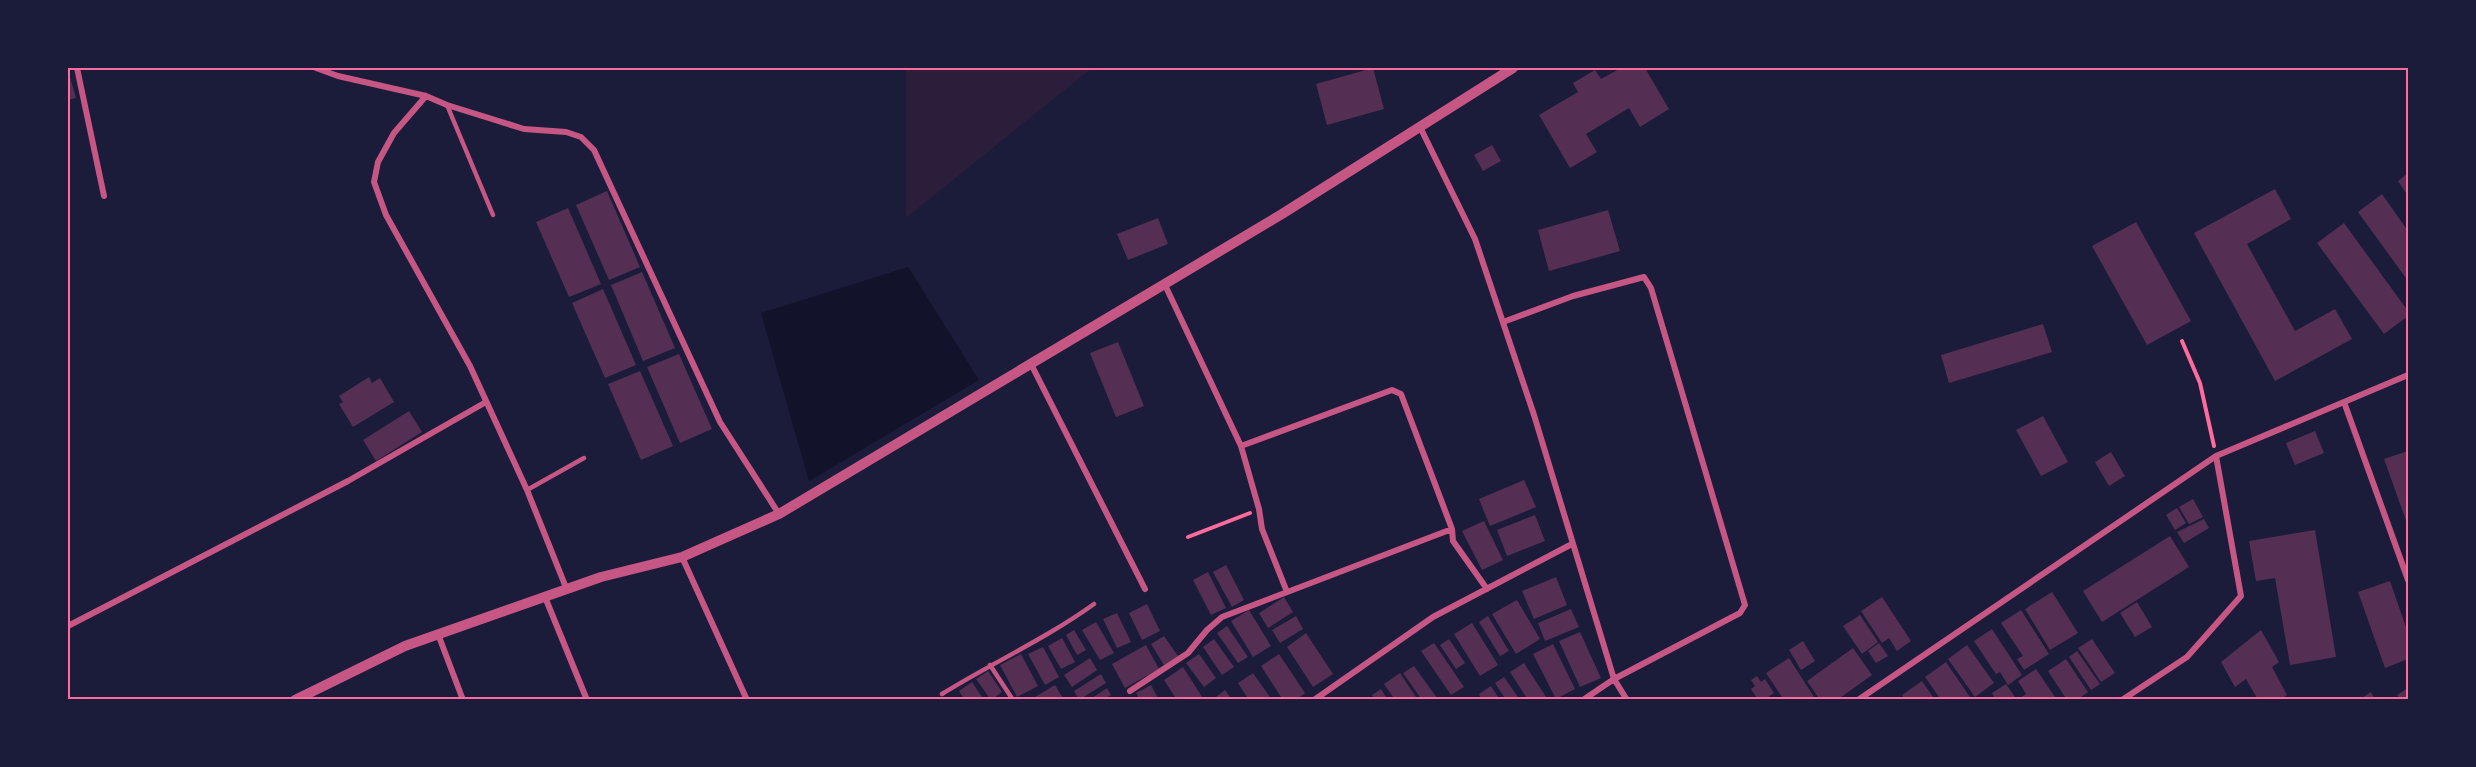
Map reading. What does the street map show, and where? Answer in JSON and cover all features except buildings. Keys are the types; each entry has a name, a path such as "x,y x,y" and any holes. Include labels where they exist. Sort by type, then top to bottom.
{"street":[{"path":"77,68 104,196"},
{"path":"316,68 338,76 426,96 447,105 524,129 566,132 581,137 594,150 720,422 779,514"},
{"path":"295,699 405,646 602,578 682,557 779,514 1282,214 1420,127 1499,71 1513,68"},
{"path":"426,96 394,133 378,162 374,182 386,215 470,366 527,490 567,590"},
{"path":"1420,127 1475,239 1534,415 1614,679 1627,699"},
{"path":"1503,322 1573,296 1644,277 1651,288 1745,605 1740,613 1614,679 1583,699"},
{"path":"1165,285 1240,446 1259,509 1262,529 1287,592"},
{"path":"1031,364 1145,589"},
{"path":"1858,699 2216,456 2409,375"},
{"path":"1240,446 1392,390 1401,394 1452,529 1453,541 1487,589"},
{"path":"68,626 348,481 486,402"},
{"path":"2344,402 2409,580"},
{"path":"2122,699 2187,657 2241,596 2216,456"},
{"path":"1130,691 1188,653 1207,630 1222,617 1452,529"},
{"path":"1314,699 1433,617 1572,544"},
{"path":"682,557 747,699"},
{"path":"545,597 587,699"},
{"path":"438,634 463,699"}],"lane":[{"path":"447,105 494,215"},
{"path":"527,490 584,458"},
{"path":"942,694 990,664 1071,621 1094,604"},
{"path":"990,664 1013,699"}],"path":[{"path":"2182,341 2200,383 2216,456"},
{"path":"1188,537 1259,509"}],"shaded area":[{"path":"906,68 1092,68 906,218"},
{"path":"908,267 979,380 809,481 761,313"}]}
